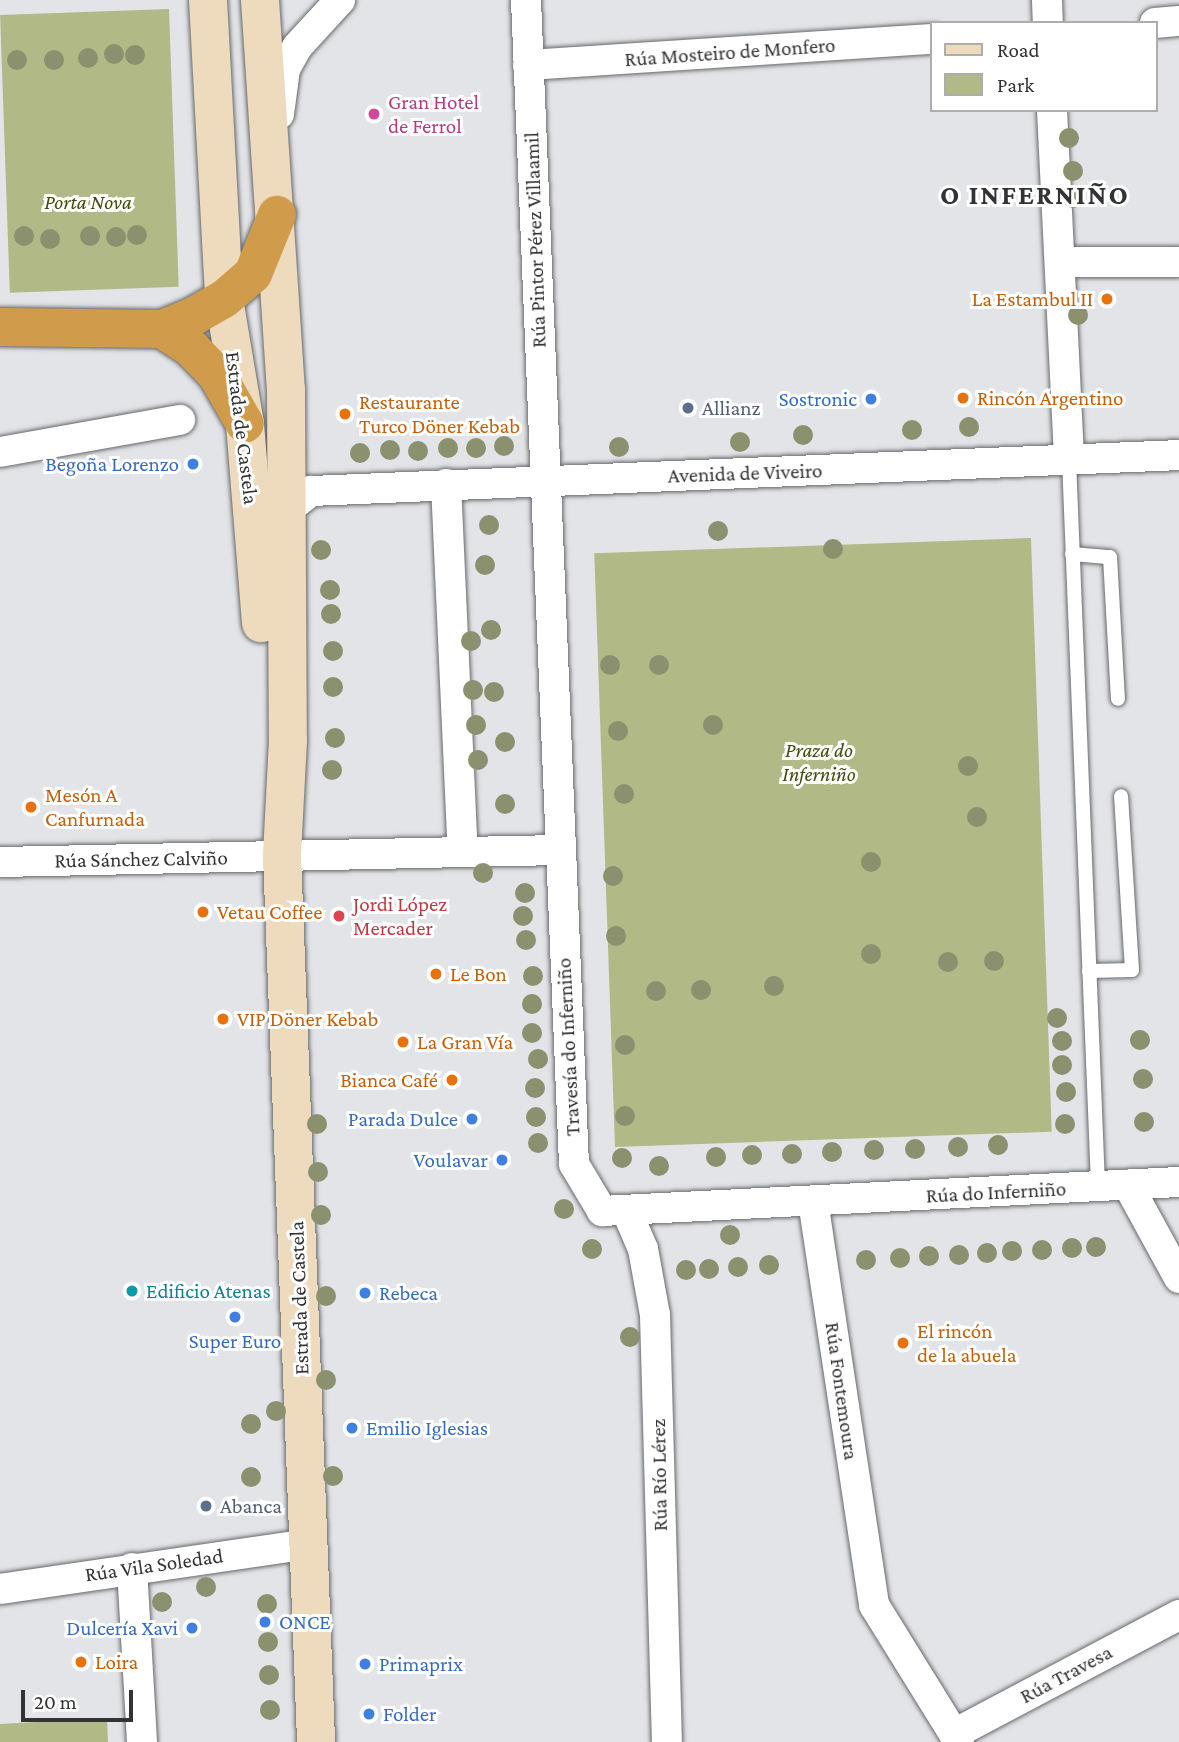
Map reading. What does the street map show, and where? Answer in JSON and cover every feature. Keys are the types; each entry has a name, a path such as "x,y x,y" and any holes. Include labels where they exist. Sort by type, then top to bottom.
{"highway":[{"path":"0,327 162,329 224,299 253,274 276,202"},
{"path":"162,329 191,348 217,375 245,424"}],"main road":[{"name":"Estrada de Castela","path":"208,0 224,299 245,424 274,800 282,855"},
{"path":"245,0 249,120 271,148"},
{"name":"Estrada de Castela","path":"260,0 276,202 285,420 298,500 282,855 316,1742"}],"street":[{"path":"276,202 285,69 297,47 340,0"},
{"name":"Rúa Pintor Pérez Villaamil","path":"526,0 544,481"},
{"path":"1047,0 1048,21"},
{"path":"1158,23 1179,21"},
{"name":"Rúa Mosteiro de Monfero","path":"528,65 930,39"},
{"path":"1052,112 1069,460"},
{"path":"1060,262 1179,262"},
{"path":"0,452 180,420"},
{"name":"Avenida de Viveiro","path":"298,500 446,484 1179,455"},
{"name":"Travesía do Inferniño","path":"544,481 574,1164 602,1211 627,1212"},
{"path":"446,484 463,852"},
{"path":"256,553 298,500"},
{"path":"282,855 559,850"},
{"name":"Rúa Sánchez Calviño","path":"0,862 282,855"},
{"name":"Rúa do Inferniño","path":"813,1201 1179,1182"},
{"path":"1128,1185 1179,1278"},
{"path":"627,1212 813,1201"},
{"name":"Rúa Fontemoura","path":"813,1201 874,1605 956,1738"},
{"name":"Rúa Río Lérez","path":"627,1212 643,1249 655,1315 667,1742"},
{"name":"Rúa Vila Soledad","path":"0,1589 309,1544"},
{"path":"132,1568 142,1742"},
{"name":"Rúa Travesa","path":"956,1738 1179,1615"}],"lane":[{"path":"1069,460 1098,1186"},
{"path":"1072,554 1110,557 1118,699"},
{"path":"1089,971 1132,970 1121,796"}],"green space":[{"name":"Porta Nova","path":"169,9 179,287 10,293 0,15"},
{"name":"Praza do Inferniño","path":"1031,538 1052,1132 615,1147 594,553"},
{"path":"107,1718 108,1742 0,1742 0,1724"}],"place":[{"name":"Gran Hotel de Ferrol","path":"374,114"},
{"name":"La Estambul II","path":"1107,299"},
{"name":"Rincón Argentino","path":"963,398"},
{"name":"Sostronic","path":"871,399"},
{"name":"Allianz","path":"688,408"},
{"name":"Restaurante Turco Döner Kebab","path":"345,414"},
{"name":"Begoña Lorenzo","path":"193,464"},
{"name":"Mesón A Canfurnada","path":"31,807"},
{"name":"Vetau Coffee","path":"203,912"},
{"name":"Jordi López Mercader","path":"339,916"},
{"name":"Le Bon","path":"436,974"},
{"name":"VIP Döner Kebab","path":"223,1019"},
{"name":"La Gran Vía","path":"403,1042"},
{"name":"Bianca Café","path":"452,1080"},
{"name":"Parada Dulce","path":"472,1119"},
{"name":"Voulavar","path":"502,1160"},
{"name":"Edificio Atenas","path":"132,1291"},
{"name":"Rebeca","path":"365,1293"},
{"name":"Super Euro","path":"235,1317"},
{"name":"El rincón de la abuela","path":"903,1343"},
{"name":"Emilio Iglesias","path":"352,1428"},
{"name":"Abanca","path":"206,1506"},
{"name":"ONCE","path":"265,1622"},
{"name":"Dulcería Xavi","path":"192,1628"},
{"name":"Loira","path":"81,1662"},
{"name":"Primaprix","path":"365,1664"},
{"name":"Folder","path":"369,1714"}],"district":[{"name":"O INFERNIÑO","path":"1035,195"}]}
